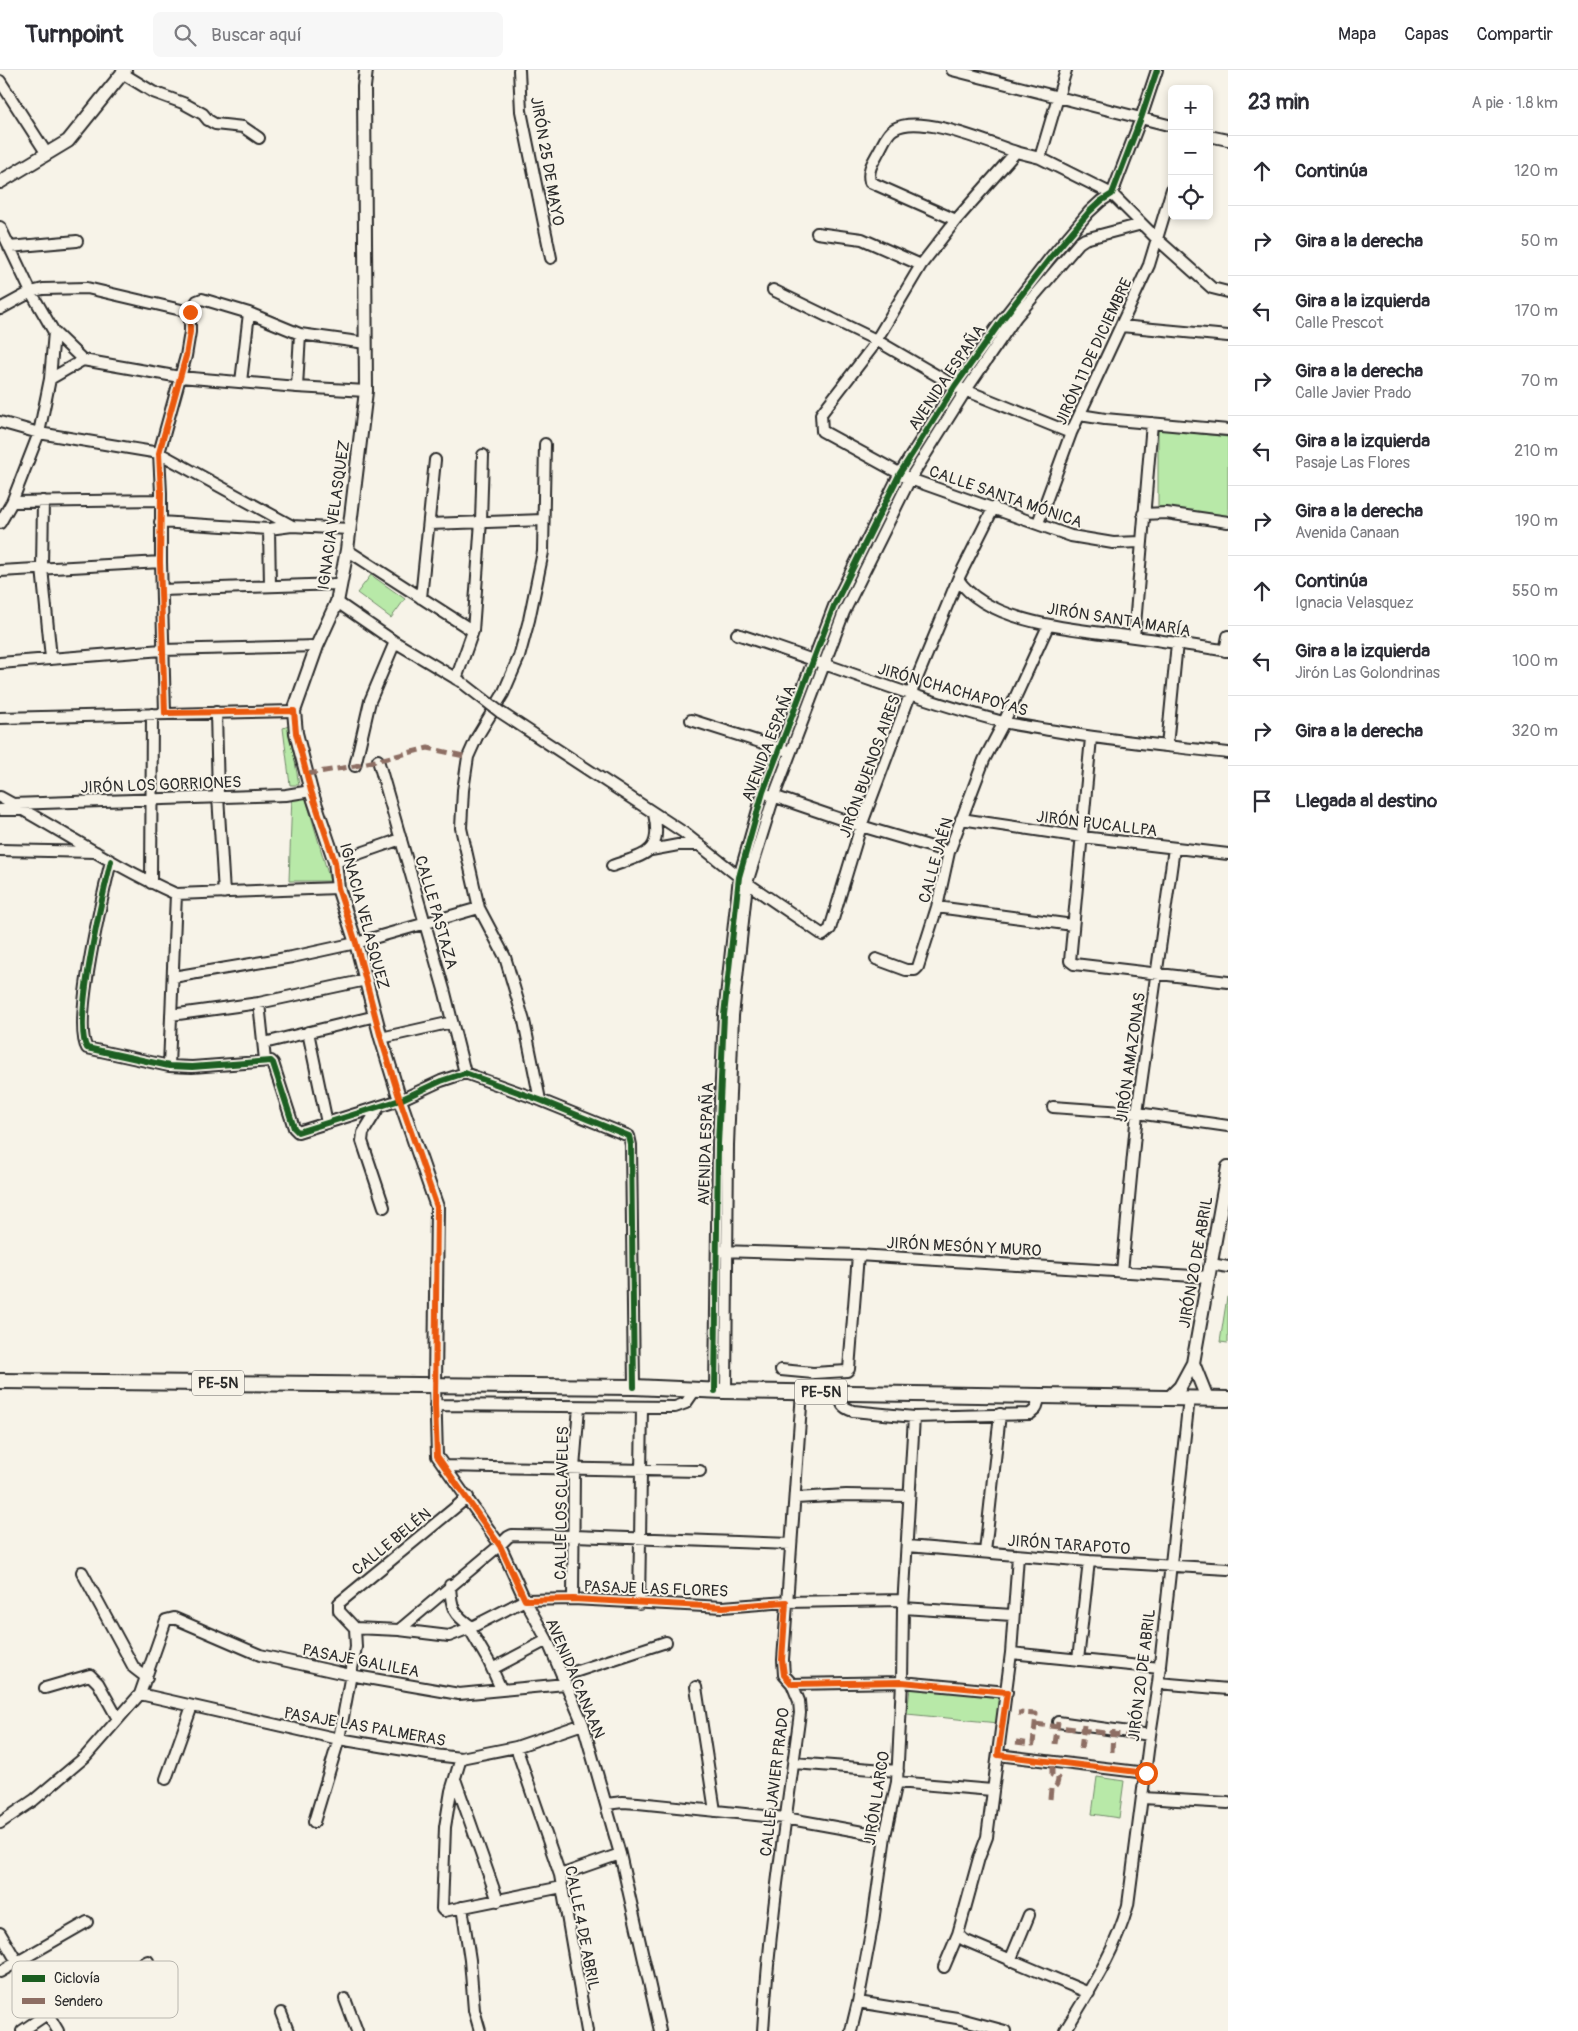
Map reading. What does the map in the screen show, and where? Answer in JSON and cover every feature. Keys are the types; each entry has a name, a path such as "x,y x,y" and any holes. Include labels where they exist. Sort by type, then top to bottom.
{"highway":[{"name":"PE-5N","path":"0,1381 436,1385 1228,1399"}],"main road":[{"name":"IGNACIA VELASQUEZ","path":"365,70 366,391 347,550 337,602 317,646 294,711 296,733 311,791 335,862 338,888 356,943 381,1038 437,1207 436,1385"},
{"path":"0,182 68,141 123,72"},
{"name":"JIRÓN 20 DE ABRIL","path":"1193,1364 1228,1167"},
{"path":"1170,1398 1180,1387 1193,1364"},
{"path":"1193,1364 1207,1398"}],"street":[{"name":"JIRÓN 25 DE MAYO","path":"519,70 521,111 551,258"},
{"path":"952,70 1168,125"},
{"path":"1040,158 1066,70"},
{"path":"1112,194 1157,70"},
{"path":"123,72 152,92 183,103 203,114 215,124 244,128 259,138"},
{"path":"0,81 47,154"},
{"path":"956,220 870,182 869,169 890,132 896,128 919,124 939,127 1040,158 1112,194 1157,239 1212,288 1228,292"},
{"path":"1213,137 1228,140"},
{"path":"876,340 921,265 956,220 1016,152"},
{"name":"AVENIDA ESPAÑA","path":"721,1391 722,1251 718,1144 724,1015 743,880 762,792 834,606 900,474 954,386 1017,309 1089,212 1112,194"},
{"name":"JIRÓN 11 DE DICIEMBRE","path":"1038,523 1071,433 1149,265 1168,203"},
{"name":"AVENIDA ESPAÑA","path":"743,880 844,612 910,479 1017,309 1085,238 1142,224"},
{"path":"0,227 30,292 54,332 83,360 180,377 366,391"},
{"path":"816,233 862,239 921,265"},
{"path":"9,247 77,241"},
{"path":"0,309 30,292 43,288 87,288 190,312"},
{"path":"773,290 876,340 954,386 1071,433"},
{"path":"165,713 162,650 159,453 190,332 190,312 197,301 202,299 249,313 300,334 366,343"},
{"path":"240,382 249,313"},
{"path":"1120,326 1228,336"},
{"path":"0,522 12,502 39,433 50,379 54,332"},
{"path":"298,387 300,334"},
{"name":"CALLE SANTA MÓNICA","path":"876,340 821,414 822,431 910,479 994,507 1071,536 1113,543 1141,542"},
{"path":"50,379 83,360"},
{"path":"1080,415 1228,430"},
{"path":"0,422 39,433 159,453 292,526"},
{"path":"1134,637 1143,514 1147,501 1152,423"},
{"path":"540,1100 524,1021 505,957 480,908 461,828 463,790 468,757 477,737 503,694 519,657 543,552 545,444"},
{"path":"460,681 473,631 481,521 483,456"},
{"path":"421,598 435,460"},
{"path":"12,502 161,500"},
{"path":"43,501 42,568 51,658"},
{"name":"JIRÓN BUENOS AIRES","path":"743,880 823,935 830,930 861,826 910,695 958,579 994,507"},
{"path":"1143,514 1166,513 1228,522"},
{"path":"429,524 543,520"},
{"path":"160,522 269,529 292,526 349,529"},
{"path":"269,529 270,586"},
{"path":"347,550 473,631"},
{"path":"0,570 160,562"},
{"name":"JIRÓN SANTA MARÍA","path":"958,579 965,590 990,606 1048,626 1226,651"},
{"path":"162,590 340,584"},
{"path":"337,602 395,642 460,681 500,712 683,832 743,880"},
{"name":"CALLE JAÉN","path":"876,958 906,970 915,970 937,907 950,852 984,760 1004,722 1048,626"},
{"name":"JIRÓN CHACHAPOYAS","path":"737,634 814,659 910,695 1004,722 1091,738 1228,753"},
{"path":"1226,651 1228,636"},
{"path":"355,766 370,701 395,642"},
{"path":"1167,746 1177,644"},
{"path":"0,663 162,650 317,646"},
{"path":"0,718 294,711"},
{"path":"216,712 218,796 224,893"},
{"path":"151,883 152,714"},
{"path":"691,720 780,747 792,753"},
{"path":"1091,738 1071,963 1228,982"},
{"name":"CALLE PASTAZA","path":"378,760 425,923 465,1073"},
{"name":"JIRÓN LOS GORRIONES","path":"12,804 286,795 311,791"},
{"path":"762,792 861,826 950,852"},
{"path":"0,797 110,861 176,894 338,888"},
{"path":"0,810 24,810"},
{"path":"651,850 654,846 657,832 654,814"},
{"name":"JIRÓN PUCALLPA","path":"962,819 1082,837 1228,854"},
{"path":"335,862 401,839"},
{"path":"612,866 651,850 678,845 700,845"},
{"name":"JIRÓN AMAZONAS","path":"1122,1272 1137,1113 1174,848"},
{"path":"0,850 97,852"},
{"path":"110,861 92,944 86,992 83,1039 87,1048 169,1066 265,1060 273,1063 296,1131 298,1132 400,1100 441,1081 465,1073 540,1100 630,1138 633,1215 634,1388"},
{"path":"169,1066 176,894"},
{"path":"937,907 1073,925"},
{"path":"173,976 292,957 356,943 480,908"},
{"path":"171,1015 259,1003 366,980"},
{"path":"259,1003 265,1060"},
{"path":"264,1043 376,1016"},
{"path":"381,1038 452,1022"},
{"path":"308,1032 327,1123"},
{"path":"379,1107 363,1133 362,1141 384,1207"},
{"path":"1053,1107 1137,1113 1228,1126"},
{"name":"JIRÓN MESÓN Y MURO","path":"722,1251 858,1255 1208,1277"},
{"path":"780,1370 813,1373 848,1371 851,1366 858,1255"},
{"path":"1211,1264 1228,1267"},
{"name":"CALLE JAVIER PRADO","path":"763,2031 766,1964 800,1713 799,1701 792,1684 784,1675 782,1660 791,1544 807,1392 813,1373"},
{"name":"AVENIDA CANAAN","path":"436,1385 437,1456 468,1497 500,1546 525,1600 547,1640 583,1724 620,1854 660,2031"},
{"path":"435,1405 642,1408 681,1406 695,1390"},
{"path":"840,1392 843,1408 852,1411 914,1417 1030,1414 1036,1409 1040,1396"},
{"name":"JIRÓN 20 DE ABRIL","path":"1065,2031 1089,1994 1118,1939 1127,1911 1160,1668 1182,1446 1189,1398"},
{"name":"CALLE LOS CLAVELES","path":"573,1599 574,1468 579,1407"},
{"path":"639,1604 642,1408"},
{"path":"986,1552 1000,1414"},
{"name":"JIRÓN LARCO","path":"851,2031 873,1922 885,1836 897,1782 908,1496 914,1417"},
{"path":"444,1466 700,1471"},
{"path":"796,1498 846,1495 908,1496"},
{"name":"CALLE BELÉN","path":"355,1628 339,1611 338,1607 343,1599 468,1497"},
{"path":"399,1630 512,1535 791,1544"},
{"name":"JIRÓN TARAPOTO","path":"907,1546 1089,1562 1228,1569"},
{"path":"944,1967 958,1934 979,1858 987,1837 1007,1692 1018,1556"},
{"path":"1078,1660 1089,1562"},
{"path":"0,1823 34,1800 84,1757 140,1694 147,1678 134,1668 82,1572"},
{"path":"450,1586 450,1600 454,1612 471,1627 501,1689"},
{"name":"PASAJE LAS FLORES","path":"525,1600 573,1599 723,1607 786,1602 903,1604 1012,1615"},
{"path":"314,1822 338,1740 356,1647 355,1628 399,1630 449,1636 525,1600"},
{"name":"PASAJE GALILEA","path":"147,1678 166,1620 174,1618 260,1655 350,1675 459,1694 564,1680 666,1642"},
{"path":"492,1669 547,1640"},
{"path":"1011,1653 1160,1668"},
{"path":"45,1688 90,1675 98,1683 118,1719"},
{"path":"792,1684 902,1682 1007,1692"},
{"path":"1158,1683 1228,1689"},
{"path":"696,1687 715,1811"},
{"name":"PASAJE LAS PALMERAS","path":"140,1694 338,1740 460,1758 516,1746 583,1724"},
{"path":"166,1779 192,1706"},
{"path":"1058,1722 1150,1735"},
{"name":"CALLE 4 DE ABRIL","path":"516,1746 560,1875 587,2031"},
{"path":"998,1755 1146,1773"},
{"path":"460,1758 451,1791 445,1827 442,1906 444,1911 562,1887"},
{"path":"794,1762 898,1771"},
{"path":"455,1778 498,1901"},
{"path":"897,1782 992,1790"},
{"path":"1143,1798 1228,1802"},
{"path":"606,1804 630,1802 785,1818 885,1836"},
{"path":"560,1875 620,1854"},
{"path":"462,1907 470,1960 474,2010 480,2031"},
{"path":"1010,1961 1029,1915"},
{"path":"19,1961 87,1922"},
{"path":"0,1933 16,1961"},
{"path":"958,1934 964,1940 1089,1994"},
{"path":"0,1972 12,1965"},
{"path":"345,1999 357,2031"},
{"path":"858,2002 956,2018 1005,2031"},
{"path":"281,2013 288,2031"},
{"path":"22,2031 41,2018"},
{"path":"50,2018 58,2031"}],"green space":[{"path":"1158,429 1228,437 1228,518 1158,508"},
{"path":"371,575 405,599 391,618 357,593"},
{"path":"289,726 299,785 290,785 283,728"},
{"path":"304,792 330,881 289,881 292,794"},
{"path":"1228,1297 1228,1343 1220,1342"},
{"path":"910,1688 1000,1696 998,1723 907,1714"},
{"path":"1097,1777 1124,1781 1119,1818 1092,1814"}],"marked path":[{"path":"307,774 355,766 428,748 468,757"},
{"path":"1016,1742 1033,1744 1036,1714 1018,1713"},
{"path":"1055,1744 1058,1722"},
{"path":"1035,1724 1129,1736 1128,1738"},
{"path":"1081,1749 1084,1725"},
{"path":"1112,1752 1113,1730"},
{"path":"1050,1799 1051,1789 1056,1786 1058,1780 1058,1778 1052,1775 1052,1761"}],"cycle path":[{"path":"715,1391 718,1144 724,1015 739,877 763,792 834,606 900,473 955,386 1002,320 1050,258 1089,212 1112,194 1157,70"},
{"path":"111,861 90,958 86,987 83,1034 87,1048 169,1066 192,1067 271,1061 294,1128 298,1132 400,1100 441,1081 465,1073 540,1100 629,1136 631,1145 634,1387"}],"route":[{"path":"190,312 190,332 186,356 159,453 162,650 165,713 294,711 296,733 311,791 335,862 338,888 356,943 381,1038 437,1207 435,1405 437,1456 468,1497 500,1546 525,1600 573,1599 723,1607 786,1602 782,1660 784,1675 792,1684 902,1682 1007,1692 998,1755 1052,1760 1146,1773"}]}
